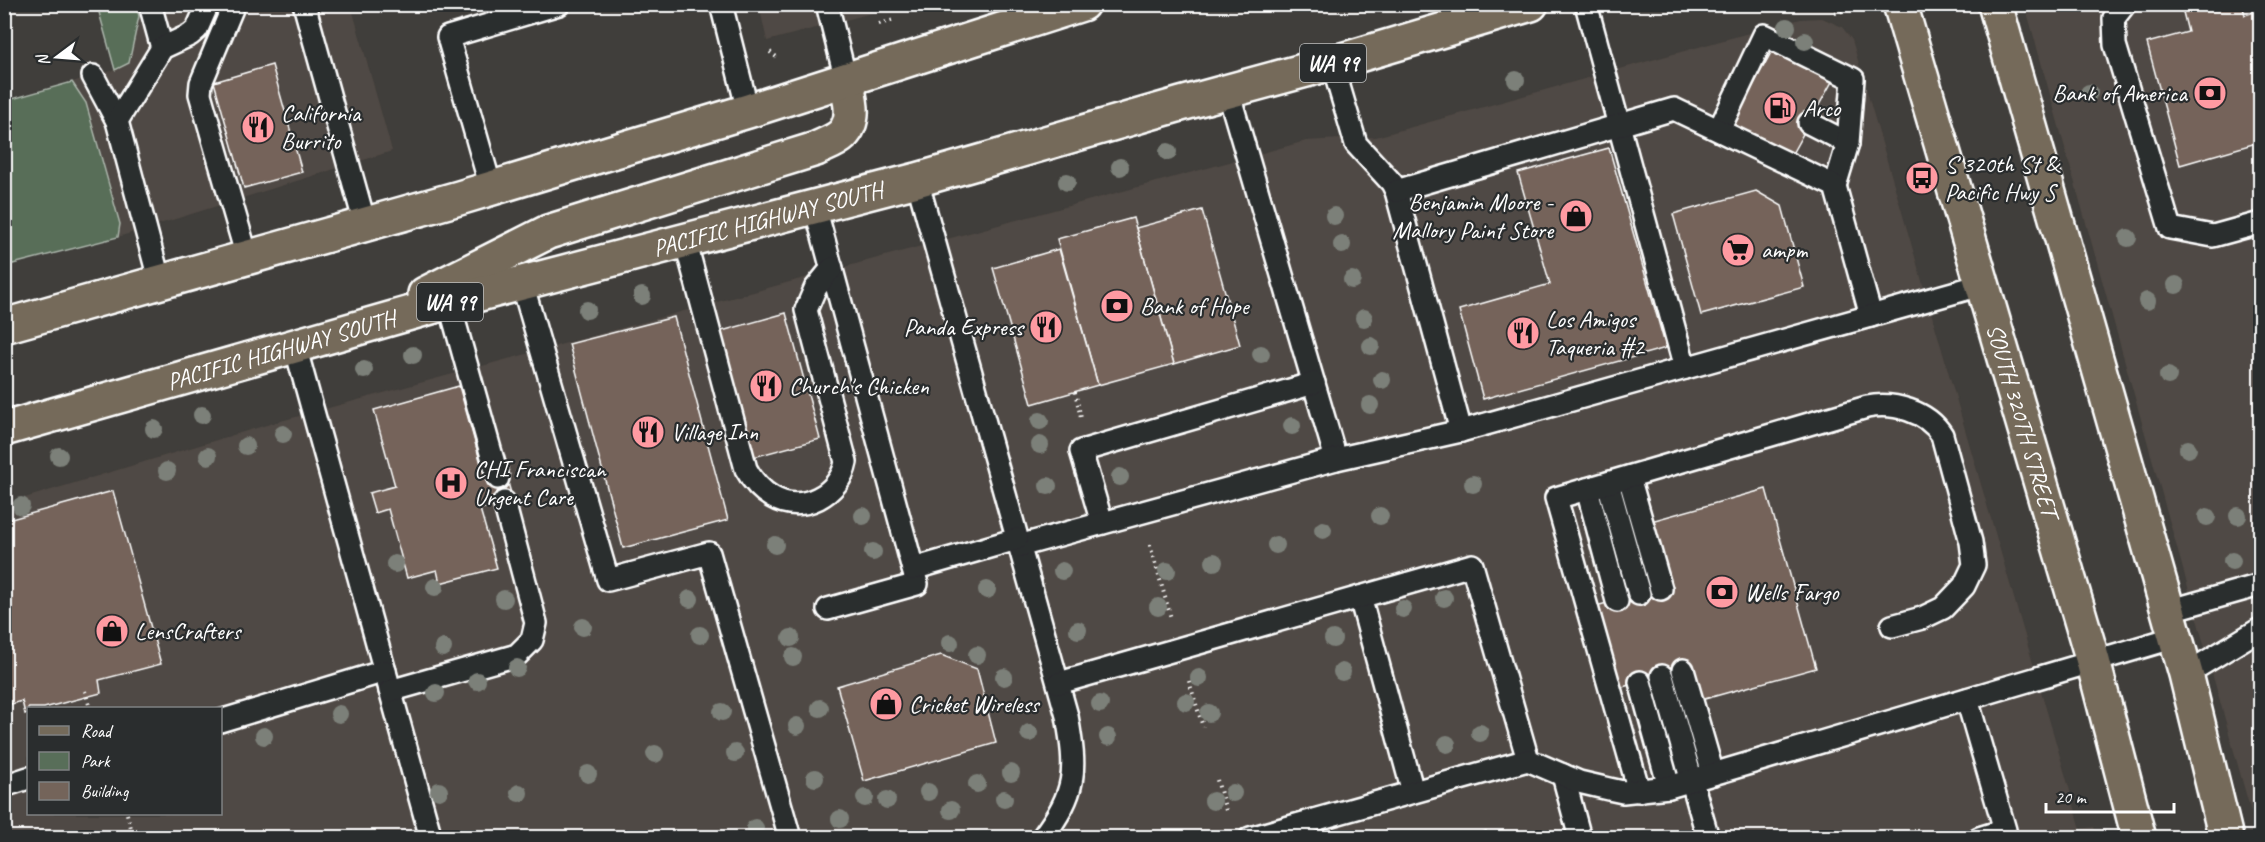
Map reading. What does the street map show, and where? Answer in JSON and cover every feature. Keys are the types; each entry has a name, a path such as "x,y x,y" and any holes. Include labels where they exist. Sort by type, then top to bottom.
{"main road":[{"path":"4,326 491,188 846,80 1050,9 1082,4"},
{"name":"PACIFIC HIGHWAY SOUTH","path":"4,429 449,302 918,180 1531,4"},
{"name":"SOUTH 320TH STREET","path":"1900,4 1981,285 2094,661 2139,837"},
{"path":"1995,4 2186,674 2226,837"},
{"path":"362,326 548,232 816,149 841,136 850,121 852,106 846,80"}],"lane":[{"path":"150,4 162,48"},
{"path":"117,121 162,48 190,35 197,28 208,4"},
{"path":"234,4 201,83 200,94 247,257"},
{"path":"304,4 365,224"},
{"path":"491,188 448,37 559,4"},
{"path":"721,4 748,111"},
{"path":"827,4 846,80"},
{"path":"1586,4 1685,368"},
{"path":"2125,4 2114,18 2115,45 2170,228 2213,236 2260,223"},
{"path":"1719,130 1745,89 1764,35 1853,79 1848,143 1835,186 1871,316"},
{"path":"1332,63 1356,144 1392,183 1396,191 1461,431"},
{"path":"93,76 117,121 160,283"},
{"path":"1228,91 1336,459"},
{"path":"1396,191 1674,109 1835,186"},
{"path":"1809,123 1848,143"},
{"path":"918,180 1059,683 1073,747 1071,787 1058,817 1042,837"},
{"path":"815,207 917,584 828,609"},
{"path":"685,240 746,469 753,481 772,497 781,501 803,503 824,496 833,489 844,473 846,462 806,310 815,289 832,268"},
{"path":"522,283 608,580 709,553 790,837"},
{"path":"913,568 1102,523 1336,459 1461,431 1981,285"},
{"path":"449,302 498,478"},
{"path":"295,346 430,837"},
{"path":"1102,523 1081,451 1314,383"},
{"path":"1639,791 1556,498 1867,407 1881,404 1906,409 1931,422 1942,435 1971,542 1974,565 1964,586 1943,608 1922,618 1892,626"},
{"path":"1629,477 1661,589"},
{"path":"1608,483 1639,594"},
{"path":"1587,489 1617,601"},
{"path":"222,721 387,681 517,655 532,640 536,622 504,502"},
{"path":"1059,683 1472,565 1528,760"},
{"path":"1250,837 1528,760 1579,782 1623,792 1669,787 2094,661 2260,585"},
{"path":"1360,597 1413,792"},
{"path":"2186,674 2260,628"},
{"path":"1683,670 1713,774"},
{"path":"1662,676 1708,837"},
{"path":"1640,682 1669,787"},
{"path":"1967,699 2005,830 1979,837"},
{"path":"1563,775 1580,837"},
{"path":"4,786 27,778"}],"path":[{"path":"1835,13 1845,10"},
{"path":"879,24 898,19"},
{"path":"770,52 779,59"},
{"path":"1075,392 1082,423"},
{"path":"1149,539 1171,618"},
{"path":"1189,678 1203,727"},
{"path":"85,691 90,707"},
{"path":"1217,780 1227,814"},
{"path":"128,815 134,837"}],"shaded area":[{"path":"136,5 351,5 392,151 118,237 119,224 86,103 72,82 115,70 129,63 139,16"},
{"path":"759,5 915,5 893,11 883,10 767,41"},
{"path":"2025,5 2260,5 2260,837 2258,837"},
{"path":"1822,18 1842,27 1852,40 2081,829 2094,827 2097,837 5,838 5,504 270,424 1306,141 1376,137 1801,19"}],"green space":[{"path":"97,5 136,5 139,16 129,63 115,70"},
{"path":"72,82 86,103 120,224 118,237 5,266 5,101"}],"building":[{"name":"Bank of America","path":"2181,4 2242,4 2245,15 2260,10 2260,142 2180,165 2147,43 2188,32"},
{"name":"Arco","path":"1774,47 1834,78 1789,159 1731,127"},
{"name":"California Burrito","path":"272,65 302,172 244,188 214,82"},
{"path":"1609,148 1666,348 1483,399 1459,310 1550,284 1518,173"},
{"name":"ampm","path":"1756,191 1782,206 1804,287 1701,315 1673,214"},
{"path":"1202,210 1240,345 1174,364 1136,228"},
{"name":"Bank of Hope","path":"1133,218 1174,364 1098,385 1057,239"},
{"name":"Panda Express","path":"1059,249 1098,385 1032,404 993,268"},
{"name":"Church's Chicken","path":"786,313 820,439 746,459 711,334"},
{"name":"Village Inn","path":"674,317 728,520 623,548 569,344"},
{"name":"CHI Franciscan Urgent Care","path":"459,386 486,481 506,476 513,500 480,509 497,568 440,583 437,570 407,578 388,509 375,513 369,493 395,486 374,410"},
{"name":"Wells Fargo","path":"1766,489 1816,668 1701,700 1692,667 1619,688 1596,606 1669,586 1651,521"},
{"path":"113,491 161,664 99,680 101,693 48,707 27,707 25,714 22,701 4,706 4,521"},
{"path":"941,655 977,669 996,743 864,781 837,686"},
{"path":"1486,831 1488,838 1464,838"}],"place":[{"name":"Bank of America","path":"2210,93"},
{"name":"Arco","path":"1780,108"},
{"name":"California Burrito","path":"258,127"},
{"name":"S 320th St & Pacific Hwy S","path":"1922,178"},
{"name":"Benjamin Moore - Mallory Paint Store","path":"1576,216"},
{"name":"ampm","path":"1738,250"},
{"name":"Bank of Hope","path":"1117,306"},
{"name":"Panda Express","path":"1046,327"},
{"name":"Los Amigos Taqueria #2","path":"1523,333"},
{"name":"Church's Chicken","path":"766,386"},
{"name":"Village Inn","path":"648,432"},
{"name":"CHI Franciscan Urgent Care","path":"451,483"},
{"name":"Wells Fargo","path":"1722,592"},
{"name":"LensCrafters","path":"112,631"},
{"name":"Cricket Wireless","path":"886,704"}]}
